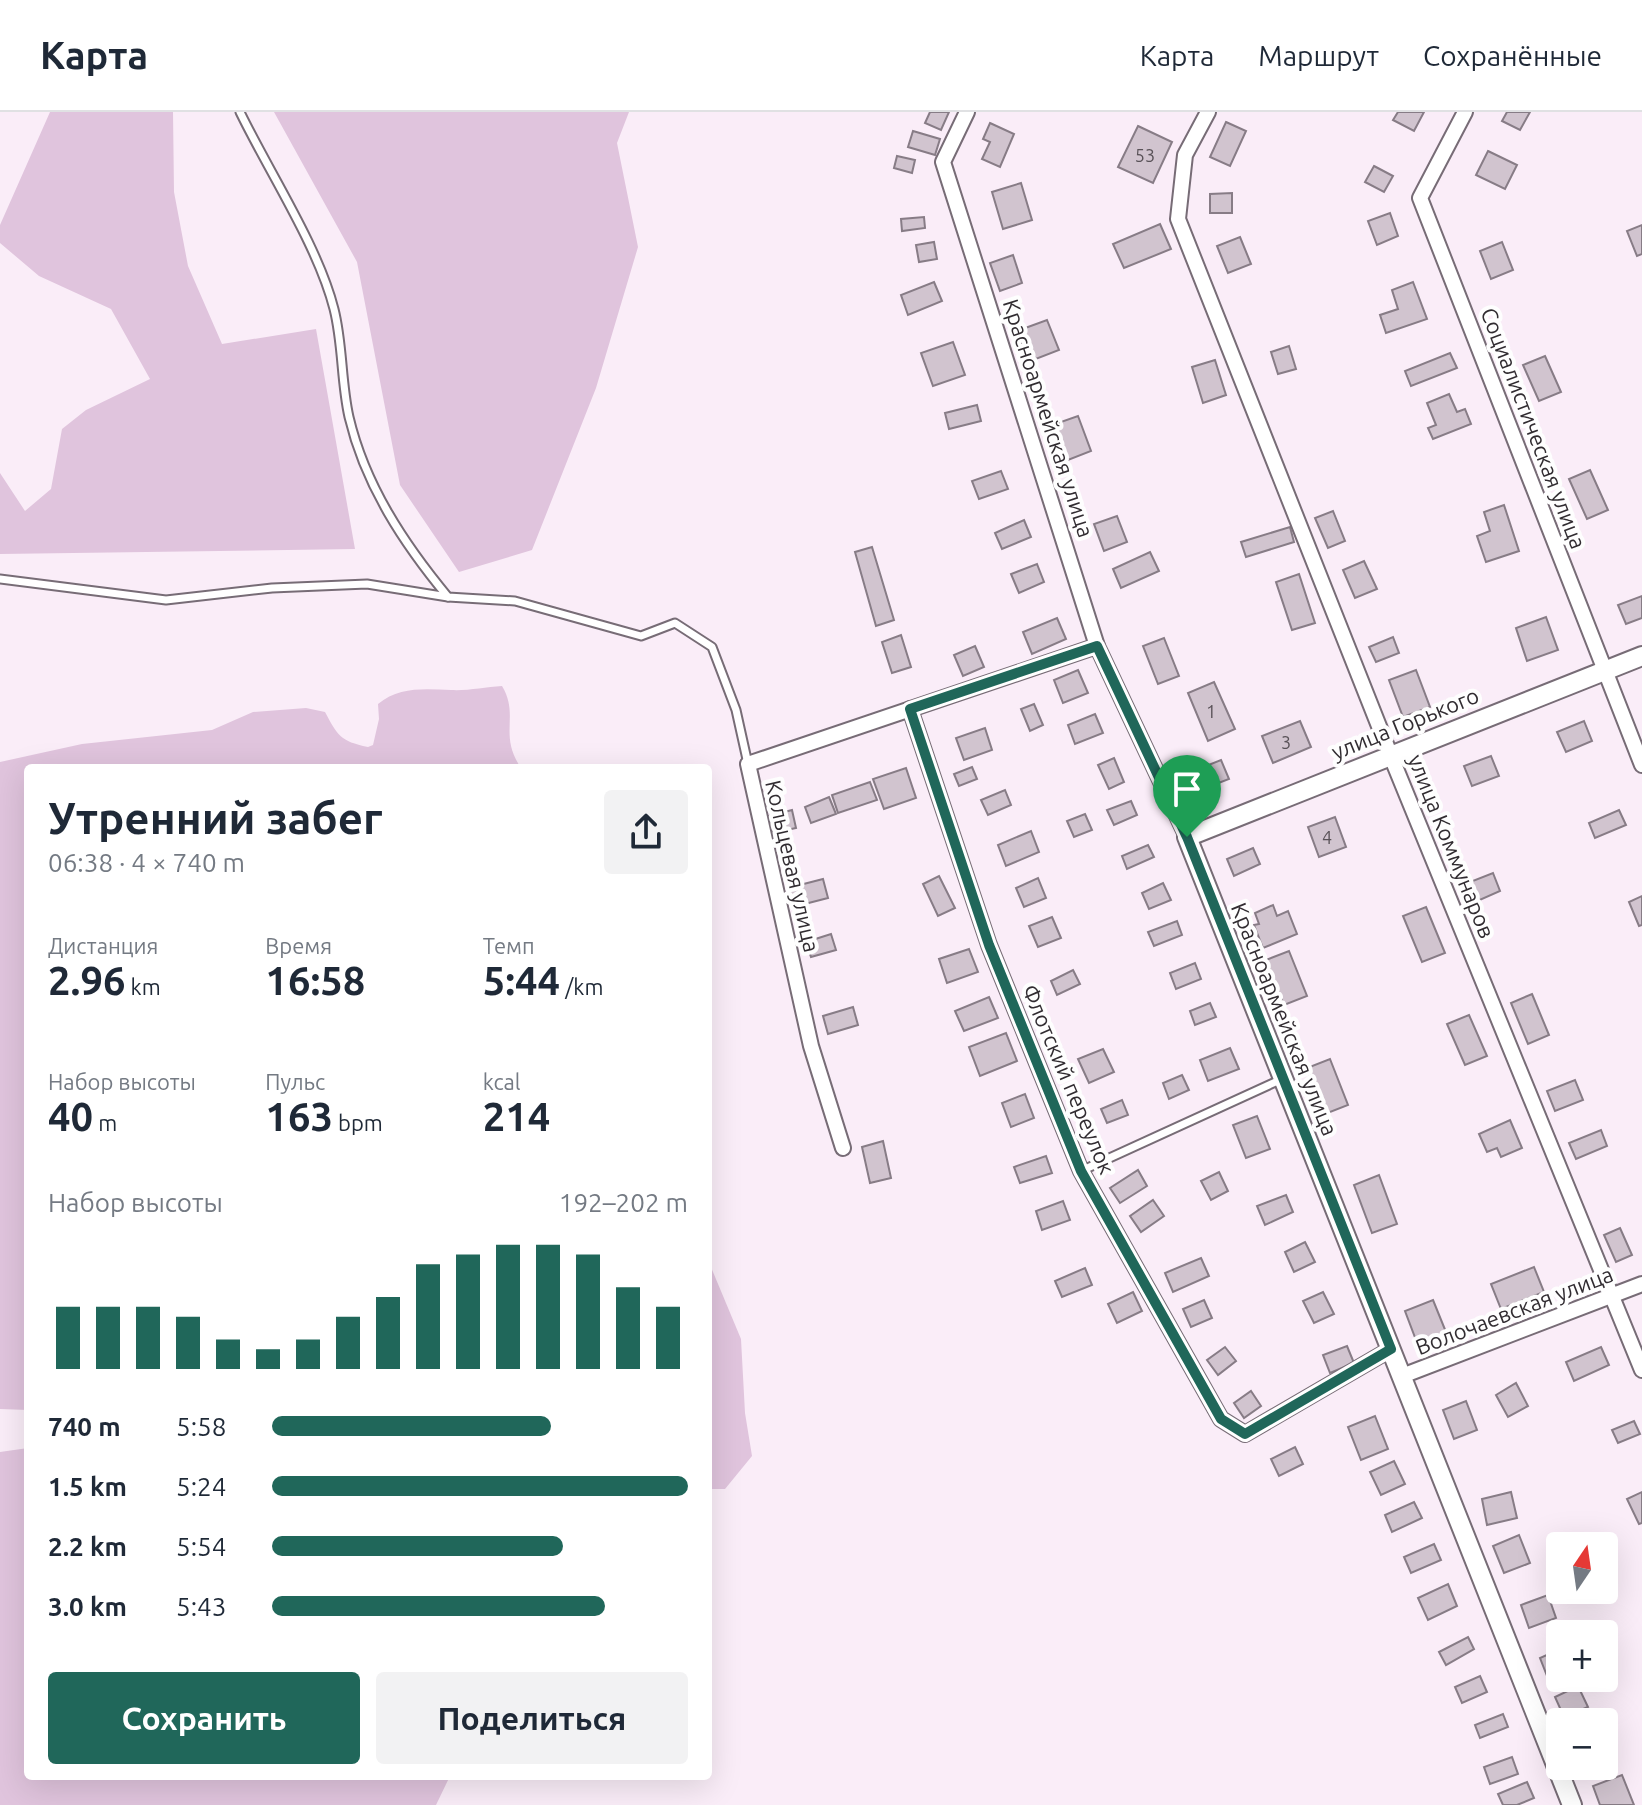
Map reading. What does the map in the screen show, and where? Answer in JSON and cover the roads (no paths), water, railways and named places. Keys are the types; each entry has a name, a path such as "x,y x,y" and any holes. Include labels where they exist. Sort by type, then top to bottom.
{"street":[{"name":"Красноармейская улица","path":"967,112 943,162 1097,646 1187,837 1572,1805"},
{"name":"улица Коммунаров","path":"1208,112 1185,155 1178,219 1390,754 1642,1370"},
{"name":"Социалистическая улица","path":"1465,112 1420,198 1642,765"},
{"name":"Кольцевая улица","path":"843,1148 811,1046 748,764 1097,646"},
{"name":"улица Горького","path":"1187,837 1642,656"},
{"name":"Флотский переулок","path":"910,709 989,945 1081,1171 1221,1419 1245,1434"},
{"name":"Волочаевская улица","path":"1402,1376 1642,1284"},
{"name":"Волочаевская улица","path":"1245,1434 1391,1349"}],"lane":[{"path":"240,112 314,258 334,309 349,419 379,497 406,546 448,597"},
{"path":"0,579 166,600 272,588 367,584 448,597 515,601 641,636 675,623 712,647 736,710 748,764"},
{"path":"1081,1171 1283,1079"}]}
